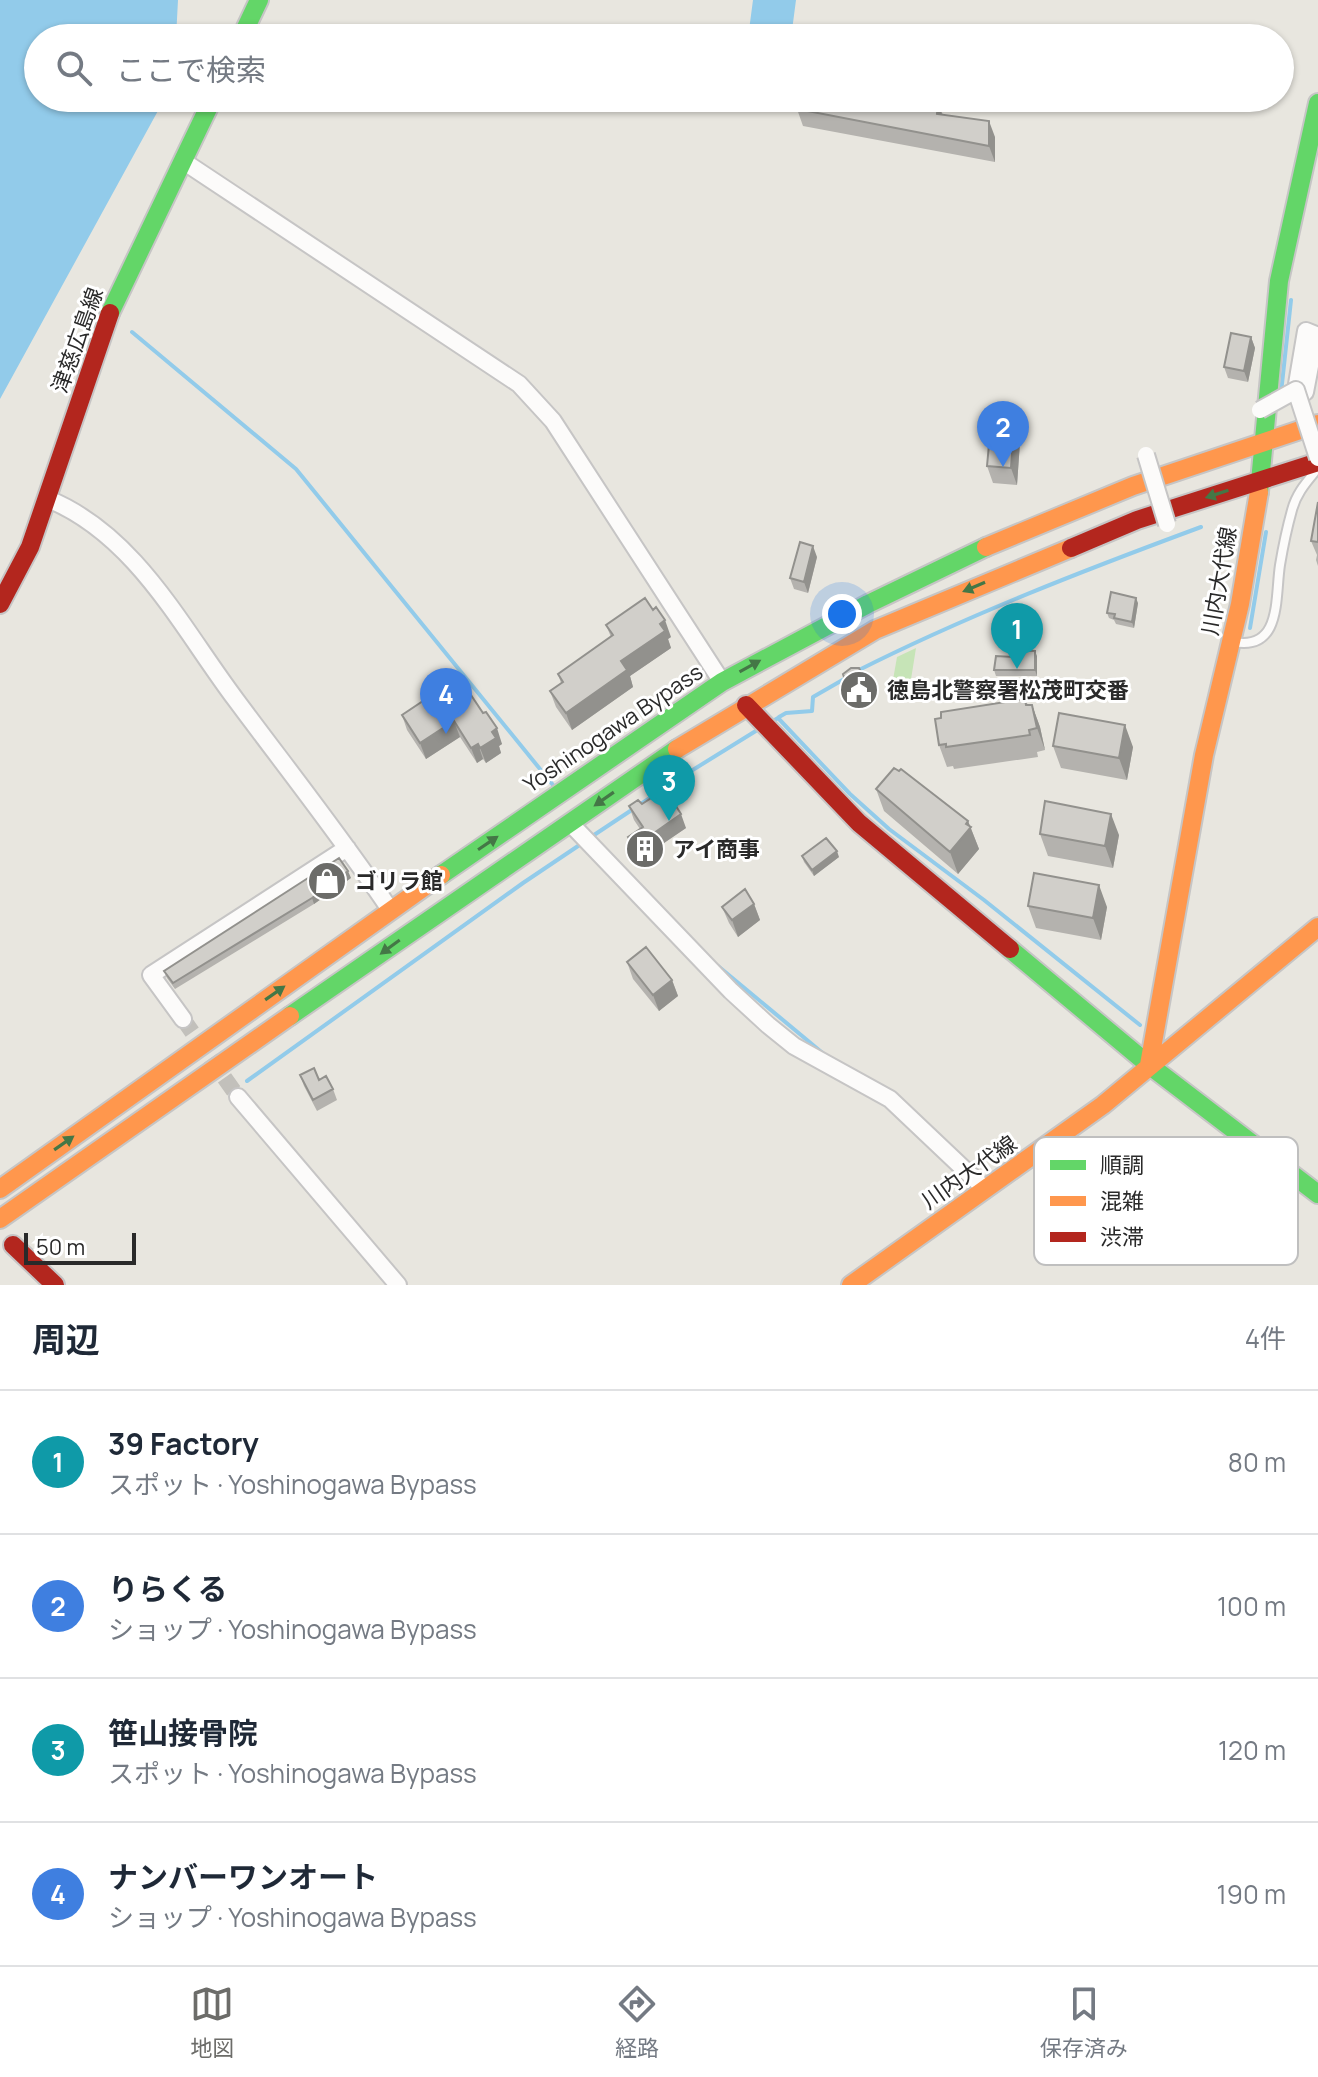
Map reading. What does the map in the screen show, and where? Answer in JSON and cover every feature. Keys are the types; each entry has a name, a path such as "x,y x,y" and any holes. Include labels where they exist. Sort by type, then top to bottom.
{"main road":[{"path":"248,24 259,0"},
{"name":"川内大代線","path":"1149,1065 1204,755 1232,642 1260,480 1279,281 1318,103"},
{"name":"津慈広島線","path":"0,604 30,547 112,306 206,112"},
{"name":"Yoshinogawa Bypass","path":"0,1189 391,911 722,682 868,604 1000,540 1133,486 1318,424"},
{"path":"0,1219 697,735 746,705 889,624 1137,520 1318,460"},
{"path":"746,705 859,823 1149,1065 1243,1137"},
{"name":"川内大代線","path":"1058,1137 1103,1105 1318,927"},
{"name":"川内大代線","path":"851,1285 1034,1154"},
{"path":"1298,1179 1318,1194"},
{"path":"13,1245 55,1285"}],"street":[{"path":"183,161 519,384 553,421 722,682"},
{"path":"1260,410 1301,391 1318,460"},
{"path":"1146,455 1167,524"},
{"path":"48,499 72,508 127,552 391,911"},
{"path":"570,823 731,991 768,1025 794,1046 890,1099 985,1189"},
{"path":"183,1019 151,975 347,848"},
{"path":"238,1097 398,1285"}],"lane":[{"path":"1232,642 1255,643 1269,629 1274,616 1292,508 1299,492 1318,470"}],"green space":[{"path":"916,648 909,692 890,697 897,657"}],"water":[{"path":"0,0 178,0 177,24 24,24 24,112 157,112 0,399"},
{"path":"753,0 796,0 793,24 750,24"}],"building":[{"path":"813,112 937,112 989,121 989,146"},
{"path":"1231,333 1251,337 1244,371 1224,367"},
{"path":"991,423 1014,425 1011,468 987,466"},
{"path":"1318,502 1318,542 1311,541"},
{"path":"800,542 813,546 804,582 790,578"},
{"path":"1111,592 1136,598 1132,622 1107,613"},
{"path":"645,598 665,620 660,624 665,631 621,661 627,670 566,713 550,691 563,682 558,674 613,635 606,625"},
{"path":"1013,650 1035,651 1035,670 994,670 996,656 1013,657"},
{"path":"851,668 859,668 863,676 863,685 859,689 848,689 843,674"},
{"path":"459,677 497,728 492,732 496,738 480,748 478,744 471,748 454,721 420,743 402,715"},
{"path":"1025,699 1026,705 1032,705 1037,728 1029,730 1030,735 946,747 946,744 939,745 935,719 941,718 941,712"},
{"path":"1059,713 1125,725 1119,758 1053,746"},
{"path":"894,768 901,769 968,821 966,824 971,827 950,852 876,789"},
{"path":"665,789 681,814 634,847 628,837 643,827 629,806 638,800 642,804"},
{"path":"1045,801 1111,814 1105,846 1040,834"},
{"path":"826,838 837,851 812,870 802,856"},
{"path":"339,858 348,871 312,898 173,983 164,971"},
{"path":"1034,873 1099,885 1093,918 1028,906"},
{"path":"745,889 754,904 732,920 722,907"},
{"path":"646,947 672,980 653,995 627,962"},
{"path":"314,1068 319,1080 326,1076 333,1089 313,1100 300,1075"}],"waterway":[{"path":"1281,393 1291,300"},
{"path":"132,332 296,469 553,785"},
{"path":"857,671 1027,594 1201,527"},
{"path":"1250,628 1266,532"},
{"path":"779,717 786,713 812,711 813,697 846,678"},
{"path":"773,721 778,718 850,794 889,829 984,900 1140,1025"},
{"path":"591,837 759,729"},
{"path":"247,1081 584,842"},
{"path":"718,966 825,1055"}],"tunnel":[{"path":"183,1019 238,1097"}],"traffic: fast":[{"path":"248,24 259,0"},
{"path":"1259,492 1279,281 1318,103"},
{"path":"110,313 206,112"},
{"path":"441,875 722,682 868,604 986,547"},
{"path":"290,1016 677,749"},
{"path":"1010,949 1149,1065 1243,1137"},
{"path":"1298,1179 1318,1194"}],"traffic: slow":[{"path":"986,547 1133,486 1318,424"},
{"path":"1149,1065 1204,755 1240,604 1259,492"},
{"path":"677,749 875,630 1071,548"},
{"path":"0,1189 441,875"},
{"path":"1058,1137 1103,1105 1318,927"},
{"path":"0,1219 290,1016"},
{"path":"851,1285 1034,1154"}],"traffic: jam":[{"path":"0,604 30,547 110,313"},
{"path":"1071,548 1137,520 1318,462"},
{"path":"746,705 859,823 1010,949"},
{"path":"13,1245 55,1285"}],"place":[{"name":"りらくる","path":"1003,467"},
{"name":"39 Factory","path":"1017,669"},
{"name":"徳島北警察署松茂町交番","path":"859,690"},
{"name":"ナンバーワンオート","path":"446,734"},
{"name":"笹山接骨院","path":"669,821"},
{"name":"アイ商事","path":"645,849"},
{"name":"ゴリラ館","path":"327,881"}]}
